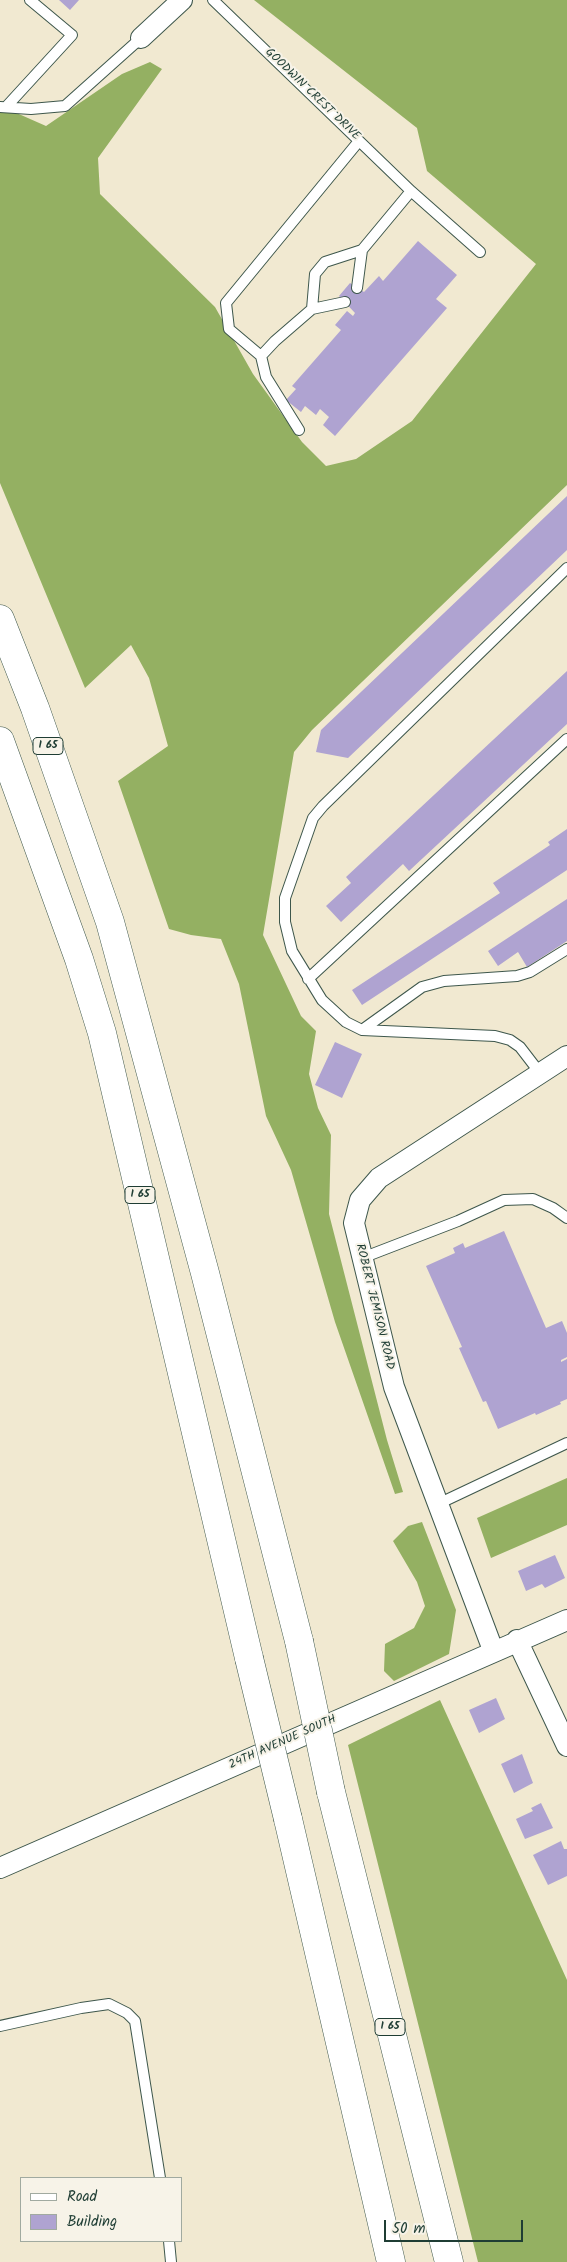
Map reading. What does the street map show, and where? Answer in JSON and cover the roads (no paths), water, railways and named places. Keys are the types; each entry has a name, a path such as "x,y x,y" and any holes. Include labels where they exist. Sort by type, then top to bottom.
{"highway":[{"name":"I 65","path":"0,619 35,708 110,922 205,1273 298,1641 332,1792 449,2262"},
{"name":"I 65","path":"0,741 79,959 102,1033 391,2262"}],"street":[{"path":"141,38 182,0"},
{"name":"ROBERT JEMISON ROAD","path":"493,1650 394,1387 354,1223 360,1200 379,1178 567,1056"},
{"name":"24TH AVENUE SOUTH","path":"0,1868 493,1650 567,1620"},
{"path":"518,1640 567,1746"}],"lane":[{"path":"3,107 72,35 30,0"},
{"name":"GOODWIN CREST DRIVE","path":"213,0 411,191 480,252"},
{"path":"3,107 31,109 65,106 141,38"},
{"path":"299,430 266,377 262,356 229,329 226,303 359,141"},
{"path":"357,288 362,250 411,191"},
{"path":"312,309 315,274 325,262 362,250"},
{"path":"262,356 275,341 312,309 345,302"},
{"path":"540,1073 520,1047 510,1040 496,1036 362,1030 346,1022 322,1000 292,951 285,922 285,898 313,818 323,806 567,568"},
{"path":"308,980 567,739"},
{"path":"362,1030 422,987 444,981 517,976 530,972 567,949"},
{"path":"362,1258 504,1200 533,1199 553,1208 567,1218"},
{"path":"438,1504 567,1443"},
{"path":"0,2026 81,2008 109,2004 127,2013 134,2021 160,2177"},
{"path":"168,2242 171,2262"}]}
